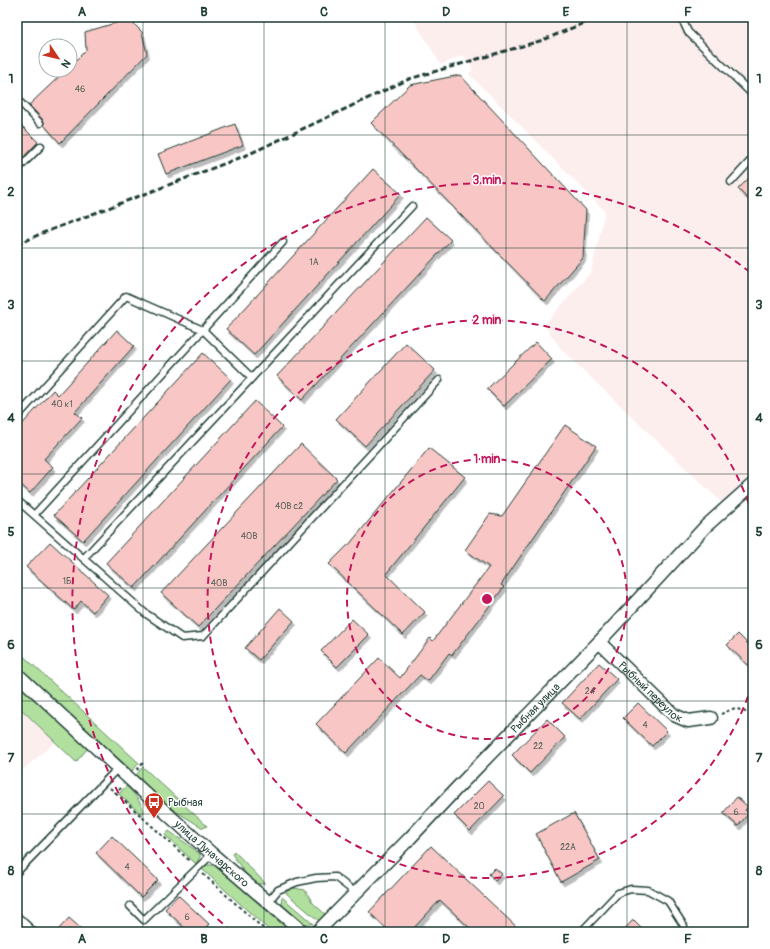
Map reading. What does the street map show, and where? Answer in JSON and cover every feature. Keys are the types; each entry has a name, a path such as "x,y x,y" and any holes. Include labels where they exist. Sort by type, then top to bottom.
{"street":[{"name":"Рыбная улица","path":"317,932 599,642 706,526 753,484"},
{"name":"Рыбный переулок","path":"599,642 674,715 688,721 711,718"},
{"name":"улица Луначарского","path":"17,674 163,810 303,932"}],"lane":[{"path":"681,17 688,32 753,95"},
{"path":"17,99 40,123"},
{"path":"17,170 41,146"},
{"path":"731,182 753,158"},
{"path":"84,558 412,206"},
{"path":"34,515 283,242"},
{"path":"17,417 126,296 203,330 252,378"},
{"path":"17,500 145,613 182,638 203,636 438,380"},
{"path":"17,872 118,768"},
{"path":"130,906 144,920 212,854"},
{"path":"268,902 278,890 297,882 316,878 335,877 356,893"},
{"path":"581,932 618,893 631,888 648,890 668,901 684,926"},
{"path":"17,916 34,932"}],"path":[{"path":"711,718 735,708 753,715"},
{"path":"134,773 143,763"},
{"path":"104,783 116,793 126,783"}],"shaded area":[{"path":"412,17 753,17 753,472 722,503 562,350 544,325 591,272 605,211 469,74 473,69 463,55 441,65"},
{"path":"17,705 55,742 17,775"}],"green space":[{"path":"17,650 139,763 132,771 17,665"},
{"path":"17,682 88,748 76,762 17,705"},
{"path":"143,767 207,826 203,828 172,809 136,775"},
{"path":"126,786 141,804 144,811 142,815 119,794"},
{"path":"169,831 200,854 196,864 165,835"},
{"path":"234,851 265,883 257,884 249,878 232,854"},
{"path":"207,865 215,865 285,927 288,932 271,932 202,869"},
{"path":"294,888 305,890 313,903 325,914 325,916 319,921 286,893"},
{"path":"282,897 313,924 304,923 290,913 282,905"}],"building":[{"path":"129,19 142,32 147,54 60,143 44,125 43,120 29,105 58,78 78,78 78,58 86,50 85,32"},
{"path":"460,75 586,210 583,258 545,301 371,123 410,85"},
{"path":"17,121 38,142 17,164"},
{"path":"235,124 243,145 166,174 158,154"},
{"path":"373,169 401,194 254,355 226,329"},
{"path":"753,174 753,204 738,189"},
{"path":"426,217 451,240 302,400 277,376"},
{"path":"117,330 134,346 75,412 82,418 44,459 53,467 30,493 17,481 17,430 53,390 58,395"},
{"path":"536,342 552,359 504,406 487,389"},
{"path":"406,343 435,370 365,446 336,419"},
{"path":"203,353 231,379 83,541 54,515"},
{"path":"255,401 282,427 134,588 106,563"},
{"path":"565,425 596,446 501,585 504,587 452,655 449,653 428,681 420,675 346,753 316,724 379,658 400,678 430,638 433,641 489,567 465,550 490,514 502,516"},
{"path":"301,444 337,479 198,627 161,593"},
{"path":"429,448 465,477 386,574 425,612 403,635 329,564 348,546"},
{"path":"50,542 108,595 93,612 81,601 74,610 26,567"},
{"path":"280,608 294,621 259,660 245,648"},
{"path":"352,619 369,635 337,667 321,651"},
{"path":"738,634 753,649 753,660 748,665 727,645"},
{"path":"599,663 617,679 580,719 562,703"},
{"path":"638,703 667,731 652,746 623,718"},
{"path":"547,719 565,737 530,773 512,755"},
{"path":"488,781 504,796 470,831 454,815"},
{"path":"737,797 748,807 745,810 749,813 738,826 723,813"},
{"path":"574,813 600,860 561,882 536,834"},
{"path":"112,836 158,880 141,897 96,853"},
{"path":"431,846 522,932 474,932 440,900 410,932 390,932 369,912"},
{"path":"495,868 502,874 495,881 489,874"},
{"path":"178,895 209,924 201,932 189,932 165,909"},
{"path":"69,918 85,932 56,932"},
{"path":"633,920 645,932 622,932"}],"railway":[{"path":"17,245 40,234 247,155 409,79 543,40 599,17"}],"place":[{"name":"Рыбная","path":"154,819"}]}
